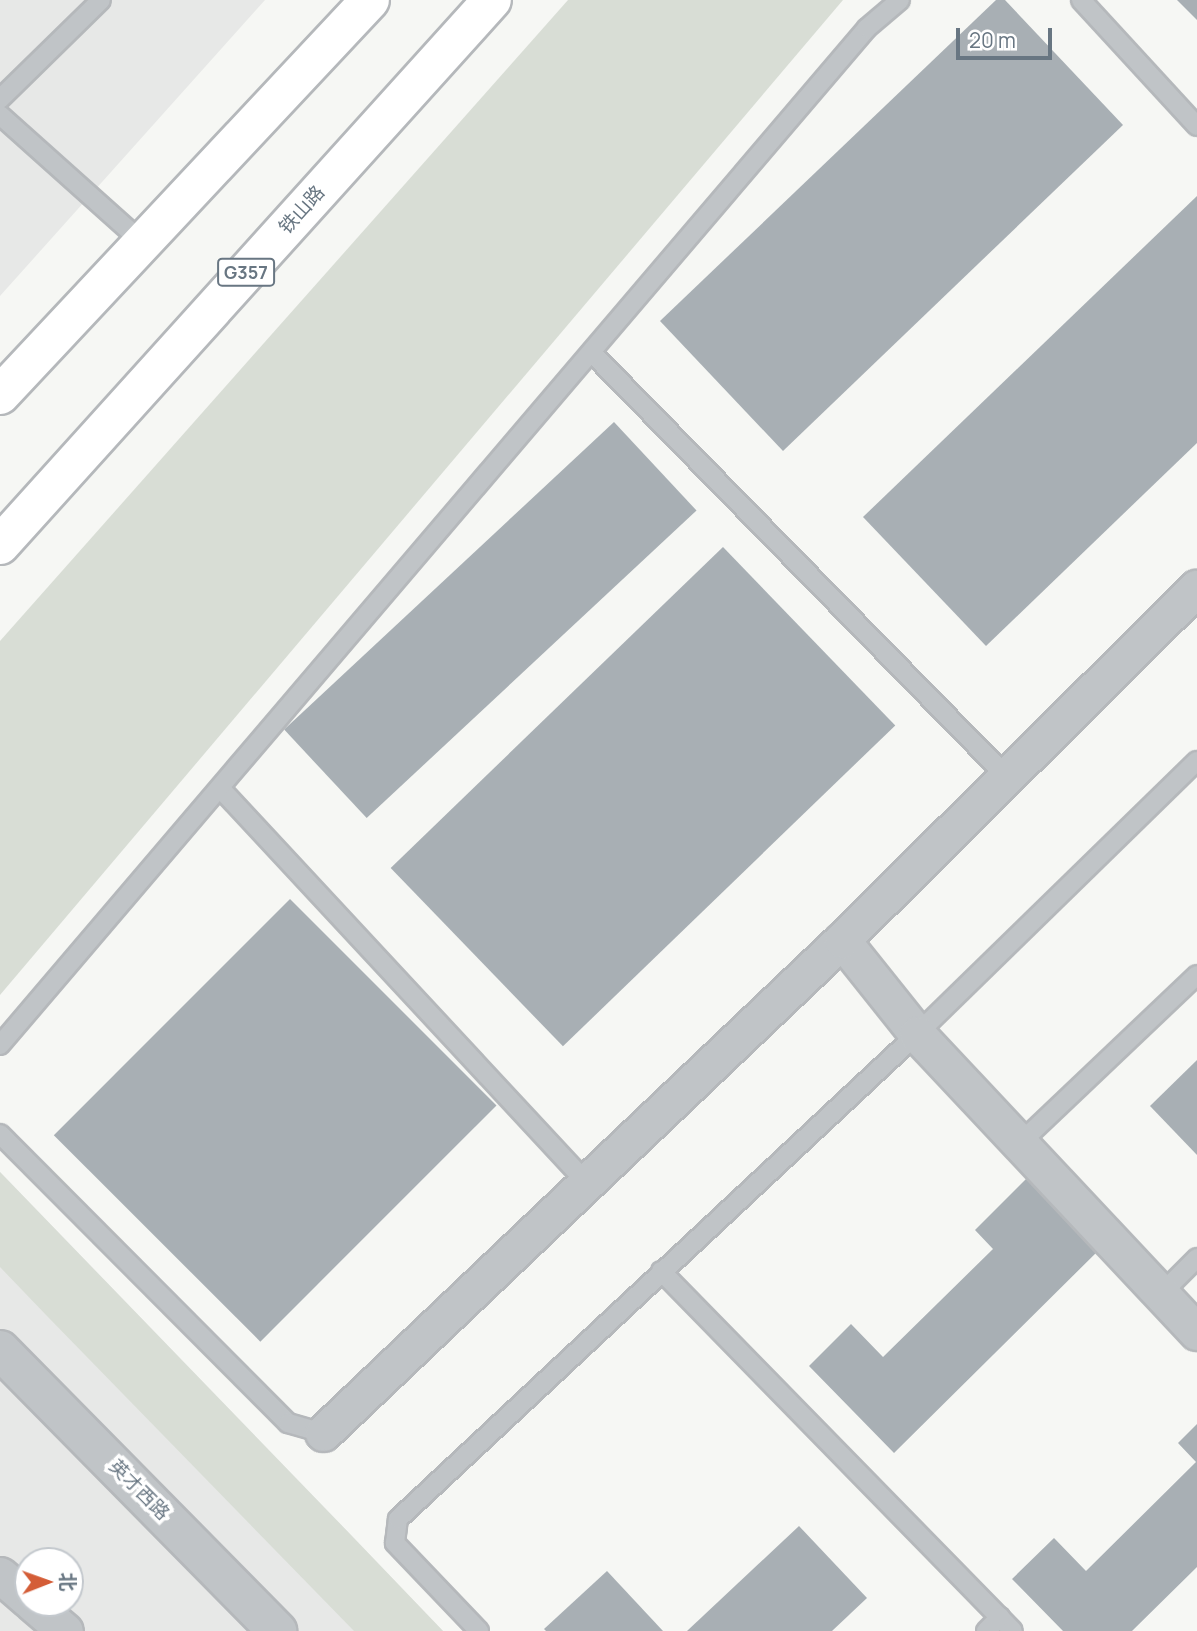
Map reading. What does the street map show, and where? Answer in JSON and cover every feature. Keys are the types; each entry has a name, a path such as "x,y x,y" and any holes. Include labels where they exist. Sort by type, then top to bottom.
{"highway":[{"path":"0,395 370,0"},
{"name":"铁山路","path":"0,545 492,0"}],"street":[{"path":"323,1433 842,940 1197,588"},
{"path":"842,940 917,1034 1197,1332"},
{"name":"英才西路","path":"0,1350 278,1631"},
{"path":"0,1576 14,1588"},
{"path":"48,1617 65,1631"}],"lane":[{"path":"0,99 101,0"},
{"path":"0,1045 867,28 900,0"},
{"path":"1081,0 1197,126"},
{"path":"0,115 143,243"},
{"path":"591,352 1007,777"},
{"path":"479,1631 399,1548 396,1524 416,1499 917,1034 1197,761"},
{"path":"220,788 587,1183"},
{"path":"1020,1143 1197,975"},
{"path":"0,1133 288,1423 323,1433"},
{"path":"1161,1294 1197,1258"},
{"path":"661,1271 1013,1631"},
{"path":"986,1631 1000,1617"}],"shaded area":[{"path":"0,0 265,0 0,296"},
{"path":"568,0 843,0 0,995 0,641"},
{"path":"0,1172 443,1631 0,1631"},
{"path":"0,1172 443,1631 354,1631 47,1316 0,1267"}],"building":[{"path":"996,0 1005,0 1123,125 783,451 660,321"},
{"path":"1177,0 1197,0 1197,20"},
{"path":"1197,196 1197,443 986,646 863,517"},
{"path":"614,422 697,510 367,818 284,730"},
{"path":"723,547 895,725 563,1046 391,868"},
{"path":"290,899 496,1105 260,1342 54,1135"},
{"path":"1197,1060 1197,1155 1150,1106"},
{"path":"1032,1173 1103,1246 894,1453 809,1366 851,1324 883,1357 993,1249 975,1230"},
{"path":"1197,1424 1197,1567 1132,1631 1063,1631 1012,1579 1054,1538 1086,1571 1196,1462 1178,1443"},
{"path":"799,1526 867,1598 832,1631 687,1631"},
{"path":"607,1571 663,1631 544,1629"}]}
